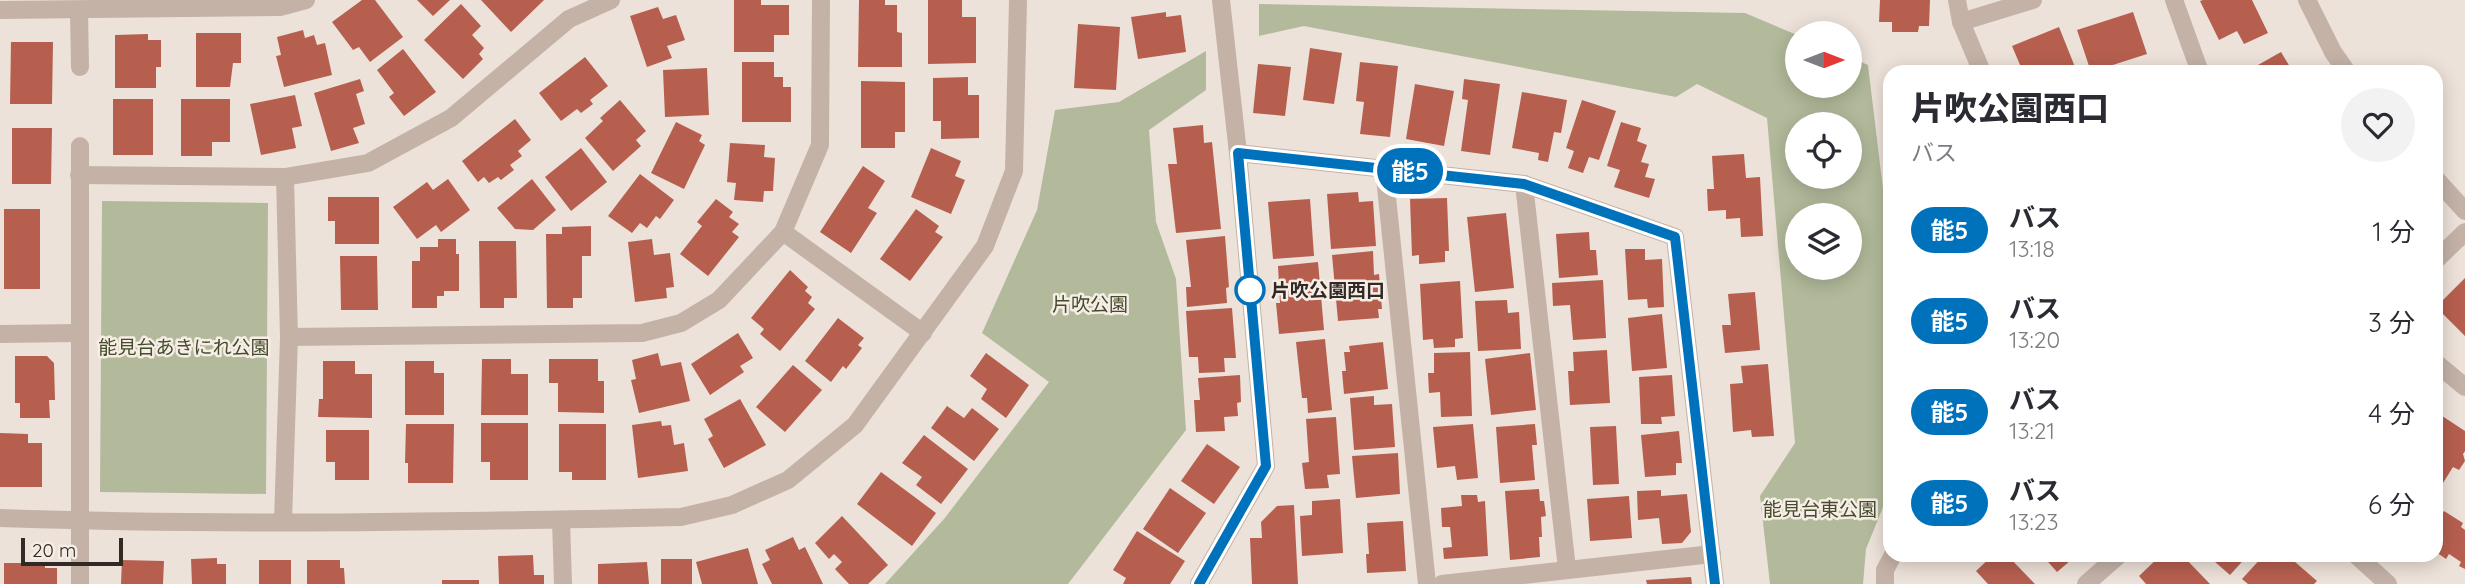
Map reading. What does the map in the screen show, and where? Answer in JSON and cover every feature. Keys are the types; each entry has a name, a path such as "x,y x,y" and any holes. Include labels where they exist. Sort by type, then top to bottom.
{"street":[{"path":"0,10 280,7 306,0"},
{"path":"569,0 569,19"},
{"path":"79,175 285,177 368,163 452,118 569,19 611,0"},
{"path":"289,337 642,333 681,323 719,300 783,232 820,145 821,0"},
{"path":"0,518 80,521 283,521 681,517 732,505 788,480 855,425 985,246 1014,171 1018,0"},
{"path":"1199,584 1266,466 1238,153 1221,0"},
{"path":"1957,0 1961,22 1979,65"},
{"path":"1961,22 2032,0"},
{"path":"2174,0 2197,65"},
{"path":"2307,0 2342,65"},
{"path":"79,11 80,66"},
{"path":"80,146 80,584"},
{"path":"1238,153 1524,184 1675,237 1715,584"},
{"path":"1384,168 1427,584"},
{"path":"283,521 289,337 285,177"},
{"path":"1524,184 1567,569"},
{"path":"2443,187 2465,211"},
{"path":"783,232 923,333"},
{"path":"2443,253 2465,232"},
{"path":"0,334 79,333"},
{"path":"2443,369 2465,387"},
{"path":"561,520 563,584"},
{"path":"1441,584 1535,579 1567,569 1712,554"},
{"path":"1885,584 1885,570 1889,562"},
{"path":"2091,583 2112,562"},
{"path":"2364,562 2388,584"}],"green space":[{"name":"能見台東公園","path":"1259,4 1745,13 1785,30 1785,98 1862,98 1862,62 1868,65 1883,189 1883,507 1866,549 1863,584 1770,584 1760,496 1795,443 1767,118 1697,84 1676,97 1304,26 1259,36"},
{"name":"片吹公園","path":"1206,51 1206,90 1149,130 1156,222 1176,279 1186,430 1068,584 885,584 944,519 1049,382 982,333 1037,210 1055,110 1119,102"},
{"name":"能見台あきにれ公園","path":"102,201 268,203 266,494 100,492"}],"building":[{"path":"362,0 375,0 403,37 370,62 359,47 353,50 332,22"},
{"path":"417,0 450,0 433,16"},
{"path":"481,0 544,0 511,32"},
{"path":"734,0 761,0 761,5 789,5 789,35 774,35 774,52 734,52"},
{"path":"859,0 885,0 885,5 897,5 897,32 902,33 902,67 858,67"},
{"path":"928,0 962,0 962,17 976,17 976,63 928,64"},
{"path":"1880,0 1930,0 1929,26 1919,26 1918,32 1892,32 1892,22 1879,22"},
{"path":"2252,0 2268,33 2244,44 2237,31 2219,40 2200,1"},
{"path":"461,4 481,26 472,35 484,48 479,54 483,59 463,79 424,40"},
{"path":"658,7 663,19 676,15 685,40 667,46 672,58 647,67 630,16"},
{"path":"1166,12 1166,17 1181,15 1186,52 1138,59 1131,17"},
{"path":"2133,12 2147,54 2113,65 2089,65 2077,30"},
{"path":"1078,24 1120,27 1116,90 1074,88"},
{"path":"2059,27 2074,65 2020,65 2012,46"},
{"path":"303,30 305,38 314,35 317,45 325,43 332,75 284,87 276,56 281,55 277,37"},
{"path":"196,33 241,33 241,63 233,63 230,87 196,87"},
{"path":"148,34 148,40 161,40 161,67 156,67 156,88 115,88 115,35"},
{"path":"11,42 53,42 52,104 10,104"},
{"path":"1310,48 1342,53 1334,104 1303,100"},
{"path":"403,49 436,92 404,116 389,97 394,93 377,70"},
{"path":"2281,52 2289,65 2258,65"},
{"path":"585,57 608,86 590,100 593,104 581,113 577,109 561,121 539,93"},
{"path":"742,62 774,62 774,77 783,77 783,87 791,87 791,122 742,122"},
{"path":"1360,62 1398,66 1390,137 1360,134 1364,102 1356,101"},
{"path":"1258,64 1291,67 1285,116 1253,113"},
{"path":"707,68 709,115 665,117 663,70"},
{"path":"968,77 968,95 979,95 979,138 941,139 941,121 933,121 933,78"},
{"path":"360,79 364,91 356,94 365,124 353,128 359,143 331,151 314,93"},
{"path":"1464,79 1500,84 1490,155 1461,151 1468,100 1462,99"},
{"path":"861,81 905,82 905,132 895,132 895,148 861,148"},
{"path":"1415,84 1454,91 1444,146 1406,139"},
{"path":"1522,92 1567,100 1561,133 1554,132 1548,162 1538,160 1539,153 1512,148"},
{"path":"295,95 302,126 292,128 296,148 261,155 250,104"},
{"path":"113,99 153,99 153,155 113,155"},
{"path":"181,99 230,99 230,142 212,142 212,156 181,156"},
{"path":"620,100 646,131 636,140 641,146 613,171 585,138 603,121 600,118"},
{"path":"1582,100 1616,111 1599,160 1589,157 1583,173 1568,168 1574,151 1566,148"},
{"path":"515,119 531,140 518,151 522,156 510,165 514,170 501,180 498,177 489,183 484,177 478,182 462,161"},
{"path":"676,122 702,135 699,141 705,145 684,189 651,173"},
{"path":"1621,122 1641,128 1637,141 1647,145 1641,162 1649,164 1645,177 1655,179 1649,198 1614,187 1620,170 1607,166"},
{"path":"1203,125 1204,143 1212,142 1221,229 1176,233 1168,164 1177,164 1173,128"},
{"path":"12,128 52,128 51,184 12,184"},
{"path":"730,143 765,145 764,157 775,158 773,191 764,191 763,202 734,200 736,183 727,182"},
{"path":"581,148 607,182 571,211 545,177"},
{"path":"931,148 961,161 955,176 965,180 951,214 911,197"},
{"path":"1744,154 1746,178 1760,177 1763,236 1741,237 1740,218 1726,219 1726,210 1708,211 1707,189 1714,189 1712,156"},
{"path":"863,166 885,181 868,208 877,213 851,253 820,232"},
{"path":"640,174 674,200 660,219 656,216 647,228 640,223 632,233 608,216"},
{"path":"448,179 470,210 441,232 436,225 417,239 393,207 427,182 433,190"},
{"path":"532,179 556,210 533,230 515,229 497,208"},
{"path":"1358,192 1359,202 1373,201 1376,246 1331,249 1327,194"},
{"path":"328,197 379,197 379,244 335,244 335,221 328,221"},
{"path":"1447,198 1449,251 1445,251 1445,262 1419,264 1419,255 1412,256 1410,199"},
{"path":"716,199 733,212 729,217 739,224 732,232 739,237 708,276 680,254 702,226 697,222"},
{"path":"1310,199 1314,256 1273,259 1268,202"},
{"path":"4,209 40,209 40,289 4,289"},
{"path":"916,209 939,226 935,232 943,237 910,281 880,259"},
{"path":"1506,213 1514,288 1475,292 1467,217"},
{"path":"591,226 591,256 582,256 582,298 573,298 573,308 547,308 546,234 562,234 562,227"},
{"path":"1589,232 1590,250 1596,250 1598,275 1559,278 1556,234"},
{"path":"1225,236 1229,287 1226,288 1227,303 1187,307 1186,287 1191,287 1186,240"},
{"path":"438,239 456,239 456,254 459,254 459,291 444,291 444,296 437,296 437,308 412,308 412,261 420,261 420,247 438,247"},
{"path":"652,239 654,255 670,253 674,287 666,288 667,298 635,302 628,242"},
{"path":"479,241 516,241 517,298 504,298 504,308 480,308"},
{"path":"1625,249 1645,249 1645,260 1662,259 1664,307 1648,308 1647,299 1628,300"},
{"path":"1373,251 1374,275 1379,274 1382,309 1378,309 1379,318 1338,321 1332,255"},
{"path":"340,256 377,256 378,310 341,310"},
{"path":"1318,262 1324,330 1279,334 1276,303 1280,303 1278,266"},
{"path":"790,270 808,287 805,291 812,297 808,303 815,309 780,351 760,334 764,329 751,318"},
{"path":"2465,278 2465,336 2443,314 2443,300"},
{"path":"1603,280 1606,338 1573,340 1570,305 1553,306 1552,283"},
{"path":"1460,281 1463,338 1455,339 1455,347 1434,348 1433,339 1423,340 1420,284"},
{"path":"1755,292 1760,350 1725,353 1722,325 1731,325 1728,294"},
{"path":"1507,300 1508,313 1519,312 1521,349 1478,351 1475,301"},
{"path":"1232,308 1236,358 1224,358 1225,372 1199,373 1198,357 1189,357 1186,311"},
{"path":"1662,314 1667,368 1632,371 1628,318"},
{"path":"838,318 864,338 858,345 862,348 846,369 843,366 831,382 805,361"},
{"path":"738,333 753,358 740,366 744,372 710,395 691,364"},
{"path":"1325,339 1332,410 1308,413 1307,398 1302,398 1296,342"},
{"path":"1383,342 1388,389 1344,394 1344,352 1350,352 1349,346"},
{"path":"1607,350 1610,403 1570,405 1568,371 1574,371 1573,352"},
{"path":"1470,352 1472,416 1441,417 1440,392 1429,393 1428,373 1434,373 1434,353"},
{"path":"658,353 661,366 681,362 690,401 639,413 631,380 636,379 632,360"},
{"path":"986,353 1029,385 1006,418 981,399 987,389 970,376"},
{"path":"1530,353 1536,410 1491,415 1485,359"},
{"path":"15,356 47,356 54,363 55,400 49,400 50,418 20,418 20,403 15,403"},
{"path":"482,359 511,359 511,374 528,374 528,415 481,415"},
{"path":"549,359 598,359 598,381 604,381 604,413 558,412 558,383 549,383"},
{"path":"323,361 355,361 355,374 372,374 372,418 318,417 319,399 323,399"},
{"path":"405,361 434,361 434,373 444,373 444,415 405,415"},
{"path":"1768,364 1774,436 1752,437 1751,430 1733,432 1730,384 1743,383 1741,366"},
{"path":"793,365 822,390 785,432 756,407"},
{"path":"1240,375 1241,402 1237,403 1238,416 1224,417 1225,431 1196,432 1194,400 1200,400 1198,378"},
{"path":"1672,375 1675,416 1661,417 1662,424 1641,424 1639,377"},
{"path":"1374,396 1374,405 1392,404 1395,447 1354,450 1350,398"},
{"path":"740,399 766,445 724,468 708,439 713,436 704,419"},
{"path":"947,406 964,418 972,408 999,429 974,461 931,428"},
{"path":"1336,417 1340,474 1327,475 1329,488 1305,489 1302,463 1309,462 1306,419"},
{"path":"2443,417 2465,431 2465,461 2459,470 2453,467 2443,483"},
{"path":"661,421 662,426 671,425 674,445 684,443 688,471 638,478 632,425"},
{"path":"481,423 528,423 528,480 490,480 490,462 481,462"},
{"path":"406,424 454,424 453,483 408,483 408,463 405,463"},
{"path":"559,424 606,424 606,480 572,480 572,472 559,472"},
{"path":"1473,424 1478,478 1457,480 1455,466 1437,468 1433,427"},
{"path":"1535,424 1537,445 1532,445 1535,480 1500,483 1496,427"},
{"path":"1616,426 1619,484 1593,485 1590,427"},
{"path":"326,430 369,430 369,480 335,480 335,462 326,462"},
{"path":"1679,431 1682,463 1676,463 1676,475 1645,477 1641,435"},
{"path":"0,433 28,434 28,443 42,443 42,487 0,487"},
{"path":"924,435 968,469 941,504 916,485 922,477 902,463"},
{"path":"1207,444 1240,467 1214,504 1181,481"},
{"path":"1398,453 1400,494 1356,498 1352,456"},
{"path":"881,472 936,513 912,546 857,504"},
{"path":"1170,488 1206,513 1178,553 1143,529"},
{"path":"1539,489 1546,516 1541,517 1540,557 1510,560 1505,491"},
{"path":"1661,490 1661,496 1687,494 1691,532 1682,543 1662,544 1659,518 1638,520 1637,491"},
{"path":"1461,495 1477,495 1478,502 1485,501 1488,556 1444,559 1443,548 1452,547 1450,527 1442,527 1441,508 1462,506"},
{"path":"1629,496 1632,538 1590,541 1587,499"},
{"path":"1340,499 1343,553 1302,556 1300,516 1312,515 1312,501"},
{"path":"1294,505 1298,584 1252,584 1250,538 1262,538 1261,522 1277,506"},
{"path":"2443,512 2463,523 2461,527 2465,530 2465,569 2459,566 2461,562 2449,554 2446,559 2443,557"},
{"path":"842,516 888,565 868,584 849,584 835,569 842,562 834,554 829,559 815,543"},
{"path":"1403,521 1406,571 1367,573 1367,523"},
{"path":"1137,531 1185,561 1170,584 1123,584 1126,578 1113,570"},
{"path":"793,537 799,550 805,547 823,584 772,584 762,564 770,560 765,550"},
{"path":"748,548 758,584 702,584 696,562"},
{"path":"533,555 534,575 544,575 544,584 499,584 498,556"},
{"path":"217,558 217,564 226,564 226,584 192,584 191,559"},
{"path":"661,559 692,559 692,584 661,584"},
{"path":"122,560 164,561 163,584 121,584"},
{"path":"259,560 291,560 291,584 259,584"},
{"path":"307,560 340,560 340,568 344,568 345,584 307,584"},
{"path":"647,562 649,584 598,584 598,564"},
{"path":"1986,562 2014,562 2035,584 1988,584 1976,571"},
{"path":"2048,562 2069,562 2057,572"},
{"path":"2154,562 2189,562 2210,584 2146,584 2139,576"},
{"path":"2215,562 2242,562 2230,575"},
{"path":"2258,562 2295,562 2317,581 2314,584 2248,584 2242,579"},
{"path":"4,563 45,563 45,568 57,568 57,584 4,584"},
{"path":"1691,577 1692,584 1647,584 1646,580"},
{"path":"442,580 479,580 479,584 442,584"}],"bus line":[{"name":"能5","path":"1199,584 1266,466 1238,153 1524,184 1675,237 1715,584"}],"place":[{"name":"片吹公園西口","path":"1250,290"}]}
